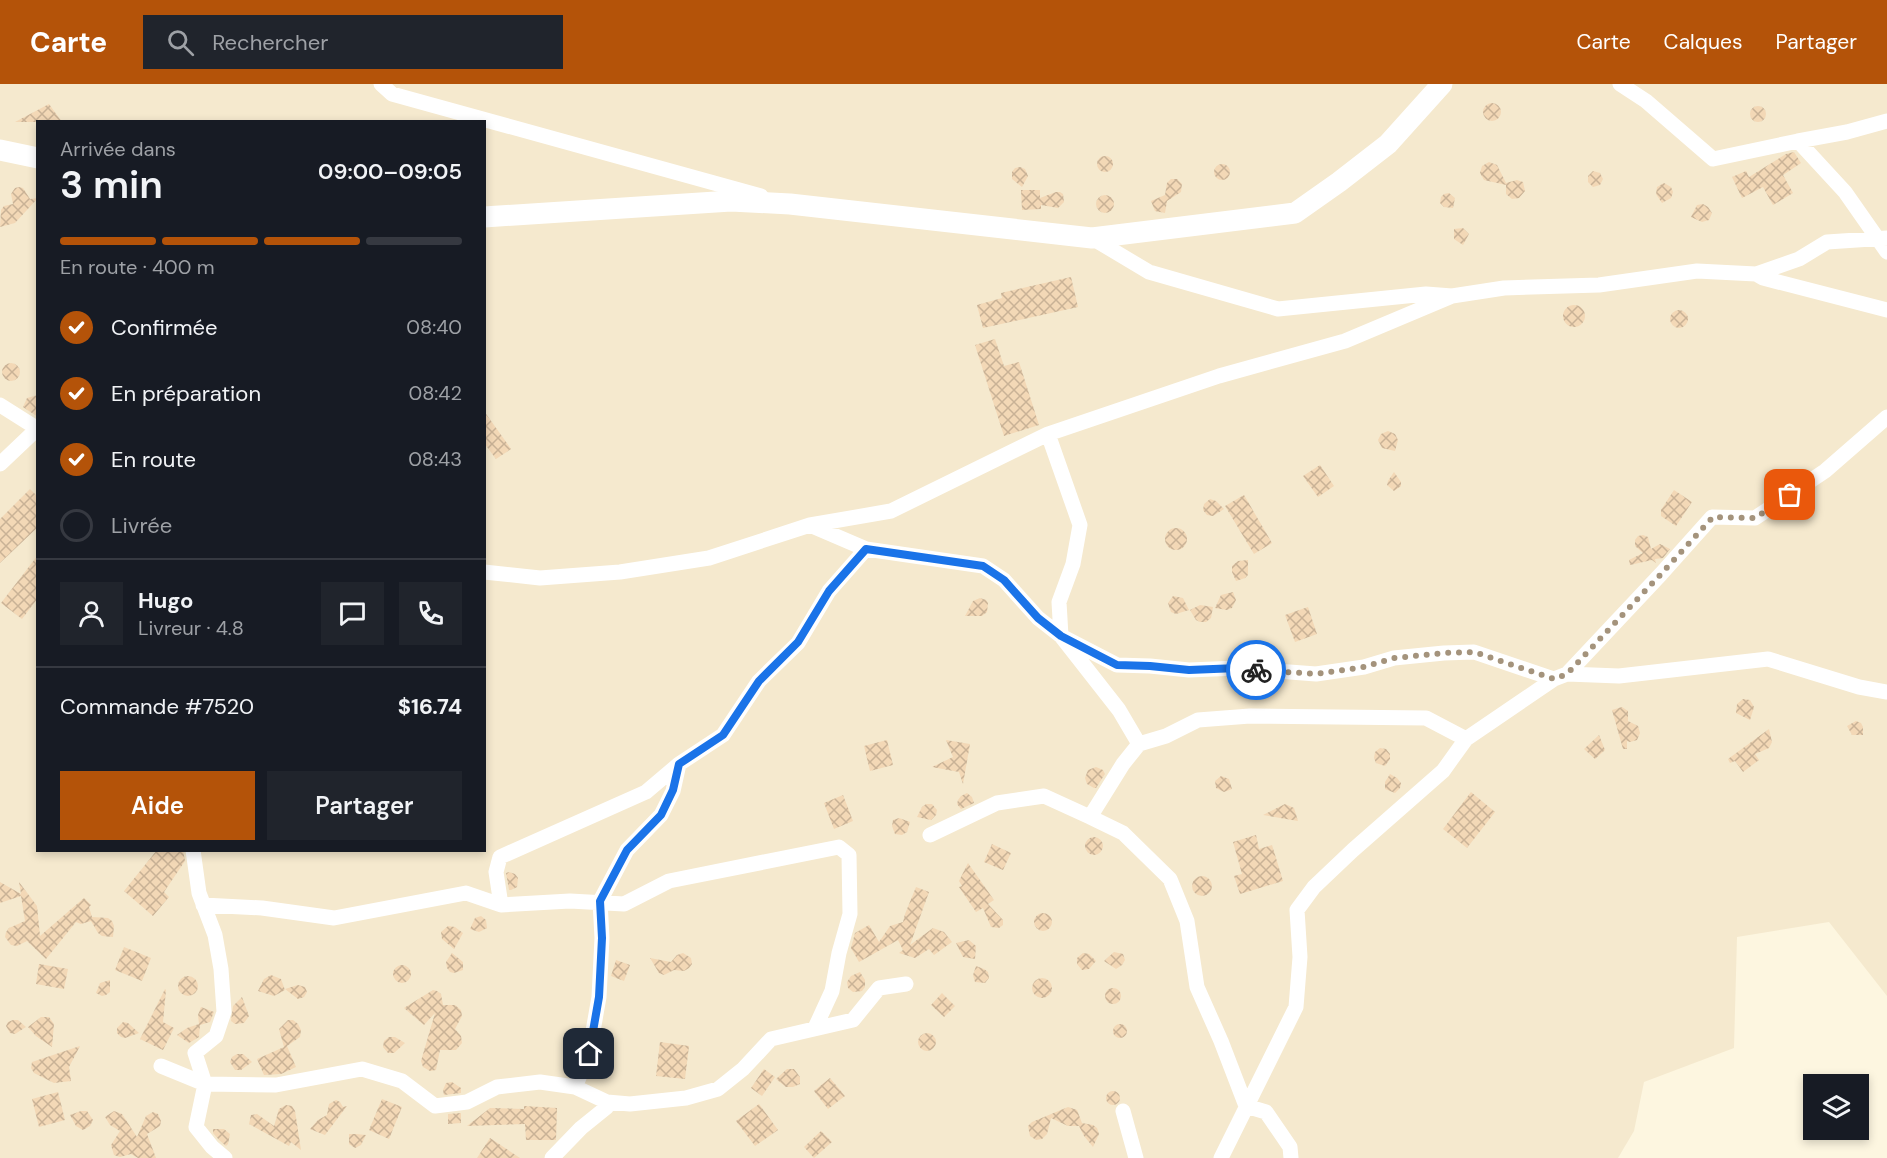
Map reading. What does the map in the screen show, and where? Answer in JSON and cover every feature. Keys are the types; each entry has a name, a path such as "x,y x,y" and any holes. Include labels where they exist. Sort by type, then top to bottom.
{"street":[{"path":"381,84 392,94 790,204"},
{"path":"486,217 731,201 790,204 1092,238 1295,213 1388,144 1442,84"},
{"path":"1620,84 1646,101 1713,159 1847,132 1887,121"},
{"path":"1798,141 1845,192 1885,243"},
{"path":"0,150 36,158"},
{"path":"1092,238 1149,272 1278,309 1426,294 1452,296 1504,288 1599,285 1697,270 1756,273 1799,259 1827,242 1885,243"},
{"path":"1756,273 1763,278 1887,310"},
{"path":"486,572 540,578 620,573 710,558 810,525 891,511 1048,434 1219,376 1345,341 1452,296"},
{"path":"0,405 36,427"},
{"path":"1221,1158 1296,1007 1300,957 1297,910 1314,887 1443,771 1466,739 1560,676 1661,574 1713,517 1755,518 1825,471 1887,417"},
{"path":"0,464 36,429"},
{"path":"1048,434 1080,525 1072,564 1059,602 1061,636 1119,710 1139,744"},
{"path":"810,525 866,549 983,566 1004,580 1038,618 1061,636 1117,665 1189,670 1238,668 1316,674 1364,667 1394,658 1474,652 1560,676 1619,676 1768,658 1859,687 1887,692"},
{"path":"501,905 496,872 500,857 646,792 679,764 723,735 759,681 798,642 829,591 866,549"},
{"path":"1090,817 1123,764 1139,744 1166,736 1198,720 1250,716 1426,718 1466,739"},
{"path":"575,1087 589,1054 599,997 602,938 600,901 627,850 661,815 673,790 679,764"},
{"path":"930,835 997,803 1044,796 1123,832 1170,879 1187,921 1197,987 1246,1106"},
{"path":"203,905 262,908 334,918 466,893 501,905 570,901 624,904 669,880 839,847 849,855 850,914 839,953 832,991 815,1028"},
{"path":"193,852 199,893 215,935 221,969 224,1012 216,1036 195,1053 205,1084 196,1127 212,1147 225,1158"},
{"path":"161,1066 205,1084 276,1085 362,1070 402,1081 435,1106 467,1102 497,1087 540,1082 575,1087 607,1102 630,1104 686,1098 718,1089 743,1069 771,1039 853,1020 879,987 906,984"},
{"path":"552,1158 581,1128 607,1107 607,1102"},
{"path":"1246,1106 1266,1112 1290,1147 1291,1158"},
{"path":"1123,1111 1136,1158"}],"shaded area":[{"path":"0,84 1887,84 1887,996 1829,922 1737,937 1734,1048 1644,1082 1634,1131 1618,1158 0,1158"}],"building":[{"path":"1492,103 1498,106 1501,112 1498,118 1492,121 1486,118 1483,112 1486,106"},
{"path":"49,104 61,120 36,120 36,122 15,122"},
{"path":"1758,106 1766,114 1758,122 1750,114"},
{"path":"1794,152 1801,163 1783,175 1793,193 1773,205 1763,187 1742,198 1732,177 1746,171 1749,177 1786,154"},
{"path":"1105,156 1113,164 1105,172 1097,164"},
{"path":"1489,162 1497,165 1506,183 1517,180 1523,182 1525,191 1519,198 1512,199 1506,194 1506,185 1484,180 1480,173 1482,166"},
{"path":"1219,164 1225,164 1230,172 1228,178 1219,180 1214,175 1214,169"},
{"path":"1015,168 1025,169 1028,176 1022,187 1012,179 1012,172"},
{"path":"1593,171 1600,173 1603,179 1600,185 1593,187 1588,182 1588,176"},
{"path":"1171,179 1177,179 1182,184 1181,192 1167,201 1165,213 1155,211 1151,201 1165,195 1167,183"},
{"path":"1664,183 1671,187 1673,192 1671,198 1662,203 1656,194 1657,187"},
{"path":"15,188 23,188 30,199 36,198 36,200 15,223 0,227 1,210 4,206 13,204 11,194"},
{"path":"1021,190 1040,190 1040,198 1060,192 1063,194 1064,202 1058,208 1041,205 1041,209 1022,210"},
{"path":"1449,193 1455,198 1453,208 1444,207 1440,203 1441,197"},
{"path":"1101,195 1109,195 1114,200 1112,211 1101,213 1096,208 1096,200"},
{"path":"1703,204 1712,213 1709,220 1702,222 1691,217 1697,205"},
{"path":"1463,228 1469,234 1463,245 1454,239 1454,229"},
{"path":"1071,277 1078,307 983,328 977,305 1002,298 1001,293"},
{"path":"1574,305 1582,308 1585,316 1582,324 1574,327 1566,324 1563,316 1566,308"},
{"path":"1675,310 1683,310 1688,315 1686,326 1675,328 1670,323 1670,315"},
{"path":"995,339 1004,366 1019,362 1039,425 1004,436 975,345"},
{"path":"11,363 17,366 20,372 17,378 11,381 5,378 2,372 5,366"},
{"path":"36,396 36,416 23,407 27,398"},
{"path":"486,414 511,449 496,459 486,446"},
{"path":"1388,431 1395,434 1398,440 1395,451 1382,448 1378,440 1381,434"},
{"path":"1320,465 1334,486 1318,497 1303,476"},
{"path":"1394,472 1401,486 1394,491 1387,485"},
{"path":"30,489 36,495 36,529 0,563 0,519"},
{"path":"1674,490 1692,502 1676,526 1661,516 1661,510"},
{"path":"1244,495 1272,543 1254,554 1225,506"},
{"path":"1210,499 1216,501 1224,509 1213,516 1207,515 1203,510 1204,504"},
{"path":"1176,528 1186,535 1187,539 1180,549 1176,550 1166,543 1165,539 1172,529"},
{"path":"1638,536 1648,537 1651,549 1660,544 1670,549 1663,558 1655,559 1656,563 1652,560 1630,565 1629,560 1643,553 1635,546 1635,540"},
{"path":"36,558 36,601 22,619 1,603"},
{"path":"1248,560 1248,575 1236,581 1232,566 1238,561"},
{"path":"1233,592 1236,600 1232,608 1227,610 1215,608 1221,595"},
{"path":"1173,596 1183,598 1189,610 1176,614 1171,612 1168,603"},
{"path":"980,598 988,603 987,612 982,616 965,616 973,601"},
{"path":"1200,605 1213,607 1211,618 1206,622 1196,620 1190,610"},
{"path":"1308,607 1317,634 1295,642 1285,615"},
{"path":"1743,699 1750,700 1754,707 1750,720 1736,713 1737,704"},
{"path":"1622,707 1628,711 1628,721 1638,726 1640,733 1637,740 1627,741 1627,749 1623,749 1612,710"},
{"path":"1856,721 1863,727 1863,735 1852,735 1847,726"},
{"path":"1769,729 1772,742 1769,748 1755,754 1759,760 1743,772 1735,761 1730,763 1728,759"},
{"path":"1599,735 1605,750 1595,759 1584,749"},
{"path":"887,740 893,765 870,771 864,746"},
{"path":"946,740 970,744 963,784 959,772 932,767 953,757"},
{"path":"1380,748 1386,749 1390,754 1390,759 1385,766 1376,763 1374,758 1375,752"},
{"path":"1096,767 1103,770 1105,774 1094,788 1087,784 1085,778 1088,770"},
{"path":"1390,774 1401,783 1395,793 1385,789 1385,782"},
{"path":"1221,776 1229,779 1232,789 1224,792 1216,788 1215,781"},
{"path":"1471,792 1495,812 1467,848 1443,829"},
{"path":"967,793 972,797 974,803 961,809 957,804 958,800"},
{"path":"843,795 853,821 834,829 824,803"},
{"path":"926,804 932,804 937,810 931,820 917,817"},
{"path":"1285,804 1294,808 1298,821 1263,815"},
{"path":"899,818 910,822 907,832 902,835 895,834 892,826 893,820"},
{"path":"1256,835 1259,849 1272,845 1283,881 1240,894 1234,876 1242,874 1233,842"},
{"path":"1094,837 1100,840 1103,846 1100,852 1094,855 1088,852 1085,846 1088,840"},
{"path":"992,844 1011,853 1003,870 984,862"},
{"path":"155,852 183,852 185,861 164,892 169,897 153,916 124,891"},
{"path":"968,863 994,900 988,904 1003,920 1003,925 999,928 991,927 983,908 976,912 959,887 962,886 959,881"},
{"path":"509,872 518,878 517,887 511,890 509,890 506,873"},
{"path":"1202,876 1209,879 1212,886 1209,893 1202,896 1195,893 1192,886 1195,879"},
{"path":"0,882 21,894 19,882 37,906 40,936 84,898 91,905 89,907 92,917 108,918 112,921 113,937 102,936 91,921 81,924 76,922 46,959 27,941 17,946 11,945 5,937 6,932 9,928 25,921 21,896 0,903"},
{"path":"916,887 929,892 910,945 933,928 944,932 952,942 934,955 929,949 915,958 899,953 903,950 898,940 859,962 851,948 855,933 869,925 879,942 890,926 903,922"},
{"path":"1039,913 1047,913 1052,918 1050,929 1039,931 1034,926 1034,918"},
{"path":"481,916 486,920 487,928 479,932 470,929 475,918"},
{"path":"448,926 455,927 463,933 454,949 442,939 441,932"},
{"path":"969,940 976,946 975,959 963,957 956,943"},
{"path":"124,947 151,958 142,981 115,970"},
{"path":"1114,952 1123,954 1125,960 1116,969 1104,961"},
{"path":"452,953 463,962 463,970 454,973 447,968 446,962"},
{"path":"683,953 691,958 692,964 689,968 684,971 674,970 664,975 659,973 650,958 671,962 677,955"},
{"path":"1083,953 1089,954 1096,961 1089,969 1082,970 1077,964 1077,958"},
{"path":"616,960 630,965 624,981 611,976"},
{"path":"39,964 68,969 64,989 36,984"},
{"path":"402,965 408,968 411,974 408,980 402,983 396,980 393,974 396,968"},
{"path":"976,966 988,972 989,978 985,983 975,982 973,975"},
{"path":"860,972 865,980 865,987 862,991 853,992 848,988 847,982 851,976"},
{"path":"271,975 281,979 285,990 274,996 258,991 264,979"},
{"path":"188,976 195,979 198,986 195,993 188,996 181,993 178,986 181,979"},
{"path":"1042,978 1049,981 1052,988 1049,995 1042,998 1035,995 1032,988 1035,981"},
{"path":"110,980 110,992 102,996 96,993 100,983"},
{"path":"298,985 305,987 307,992 304,997 298,999 285,989"},
{"path":"1113,988 1119,990 1121,996 1119,1002 1113,1004 1107,1002 1105,996 1107,990"},
{"path":"165,989 163,1022 174,1028 163,1050 140,1039"},
{"path":"433,990 441,994 443,1005 455,1005 461,1010 462,1016 455,1029 461,1036 462,1043 456,1050 440,1050 436,1070 430,1071 423,1067 421,1061 435,1013 424,1025 404,1008"},
{"path":"942,993 955,1006 944,1017 931,1005"},
{"path":"242,997 249,1016 244,1023 235,1024 231,1021 233,1006"},
{"path":"201,1007 214,1012 210,1022 200,1025 199,1037 189,1043 177,1035 199,1024 198,1015"},
{"path":"41,1017 49,1017 54,1024 52,1047 28,1027"},
{"path":"13,1020 18,1020 26,1027 15,1034 10,1033 6,1026"},
{"path":"288,1020 293,1020 301,1030 300,1037 287,1046 296,1067 281,1074 264,1075 257,1059 284,1047 279,1029"},
{"path":"123,1022 128,1023 139,1033 125,1038 121,1037 117,1033 117,1028"},
{"path":"1117,1024 1123,1024 1127,1031 1123,1038 1117,1038 1113,1034 1113,1028"},
{"path":"923,1033 931,1033 936,1038 934,1049 923,1051 918,1046 918,1038"},
{"path":"389,1037 395,1037 405,1043 394,1053 388,1053 383,1047 384,1041"},
{"path":"660,1042 689,1046 685,1079 656,1076"},
{"path":"80,1046 69,1067 71,1081 54,1083 34,1073 31,1068 32,1062"},
{"path":"237,1054 243,1054 252,1062 241,1070 235,1070 230,1062"},
{"path":"764,1069 775,1077 762,1096 751,1088"},
{"path":"787,1069 794,1069 800,1077 800,1084 786,1087 776,1079"},
{"path":"830,1078 845,1096 828,1109 814,1091"},
{"path":"452,1082 461,1088 461,1093 444,1095 443,1090 446,1083"},
{"path":"1110,1091 1116,1091 1120,1098 1116,1105 1110,1105 1106,1101 1106,1095"},
{"path":"58,1092 65,1120 39,1127 32,1099"},
{"path":"382,1099 402,1107 389,1139 369,1130"},
{"path":"336,1100 343,1107 347,1106 325,1135 310,1129 318,1120 327,1115 329,1104"},
{"path":"759,1104 778,1130 755,1146 736,1121"},
{"path":"286,1105 292,1106 295,1111 301,1150 291,1142 289,1146 249,1124 251,1115 257,1114 274,1126 279,1109"},
{"path":"524,1106 557,1108 556,1140 526,1140 525,1124 467,1126 490,1108 524,1109"},
{"path":"1068,1107 1077,1110 1082,1123 1097,1128 1099,1134 1093,1147 1079,1126 1068,1126 1051,1118 1047,1134 1042,1139 1036,1140 1030,1136 1028,1126 1032,1122"},
{"path":"87,1111 93,1120 90,1126 83,1130 76,1126 70,1115"},
{"path":"114,1111 122,1114 137,1137 146,1116 153,1112 158,1114 161,1121 160,1126 147,1134 156,1158 138,1158 131,1154 120,1157 114,1155 111,1145 120,1131 110,1125 105,1117"},
{"path":"461,1113 461,1123 448,1124 448,1114"},
{"path":"213,1129 224,1129 230,1134 226,1146 213,1133"},
{"path":"821,1131 832,1142 814,1158 804,1147"},
{"path":"349,1134 366,1135 361,1145 355,1148 349,1144"},
{"path":"490,1138 520,1158 477,1158"}],"way so far":[{"path":"1256,670 1316,674 1364,667 1394,658 1474,652 1554,679 1567,674 1713,517 1755,518 1790,495"}],"route":[{"path":"589,1054 599,997 602,938 600,901 627,850 661,815 673,790 679,764 723,735 759,681 798,642 829,591 866,549 983,566 1004,580 1038,618 1061,636 1117,665 1189,670 1238,668 1256,670"}]}
